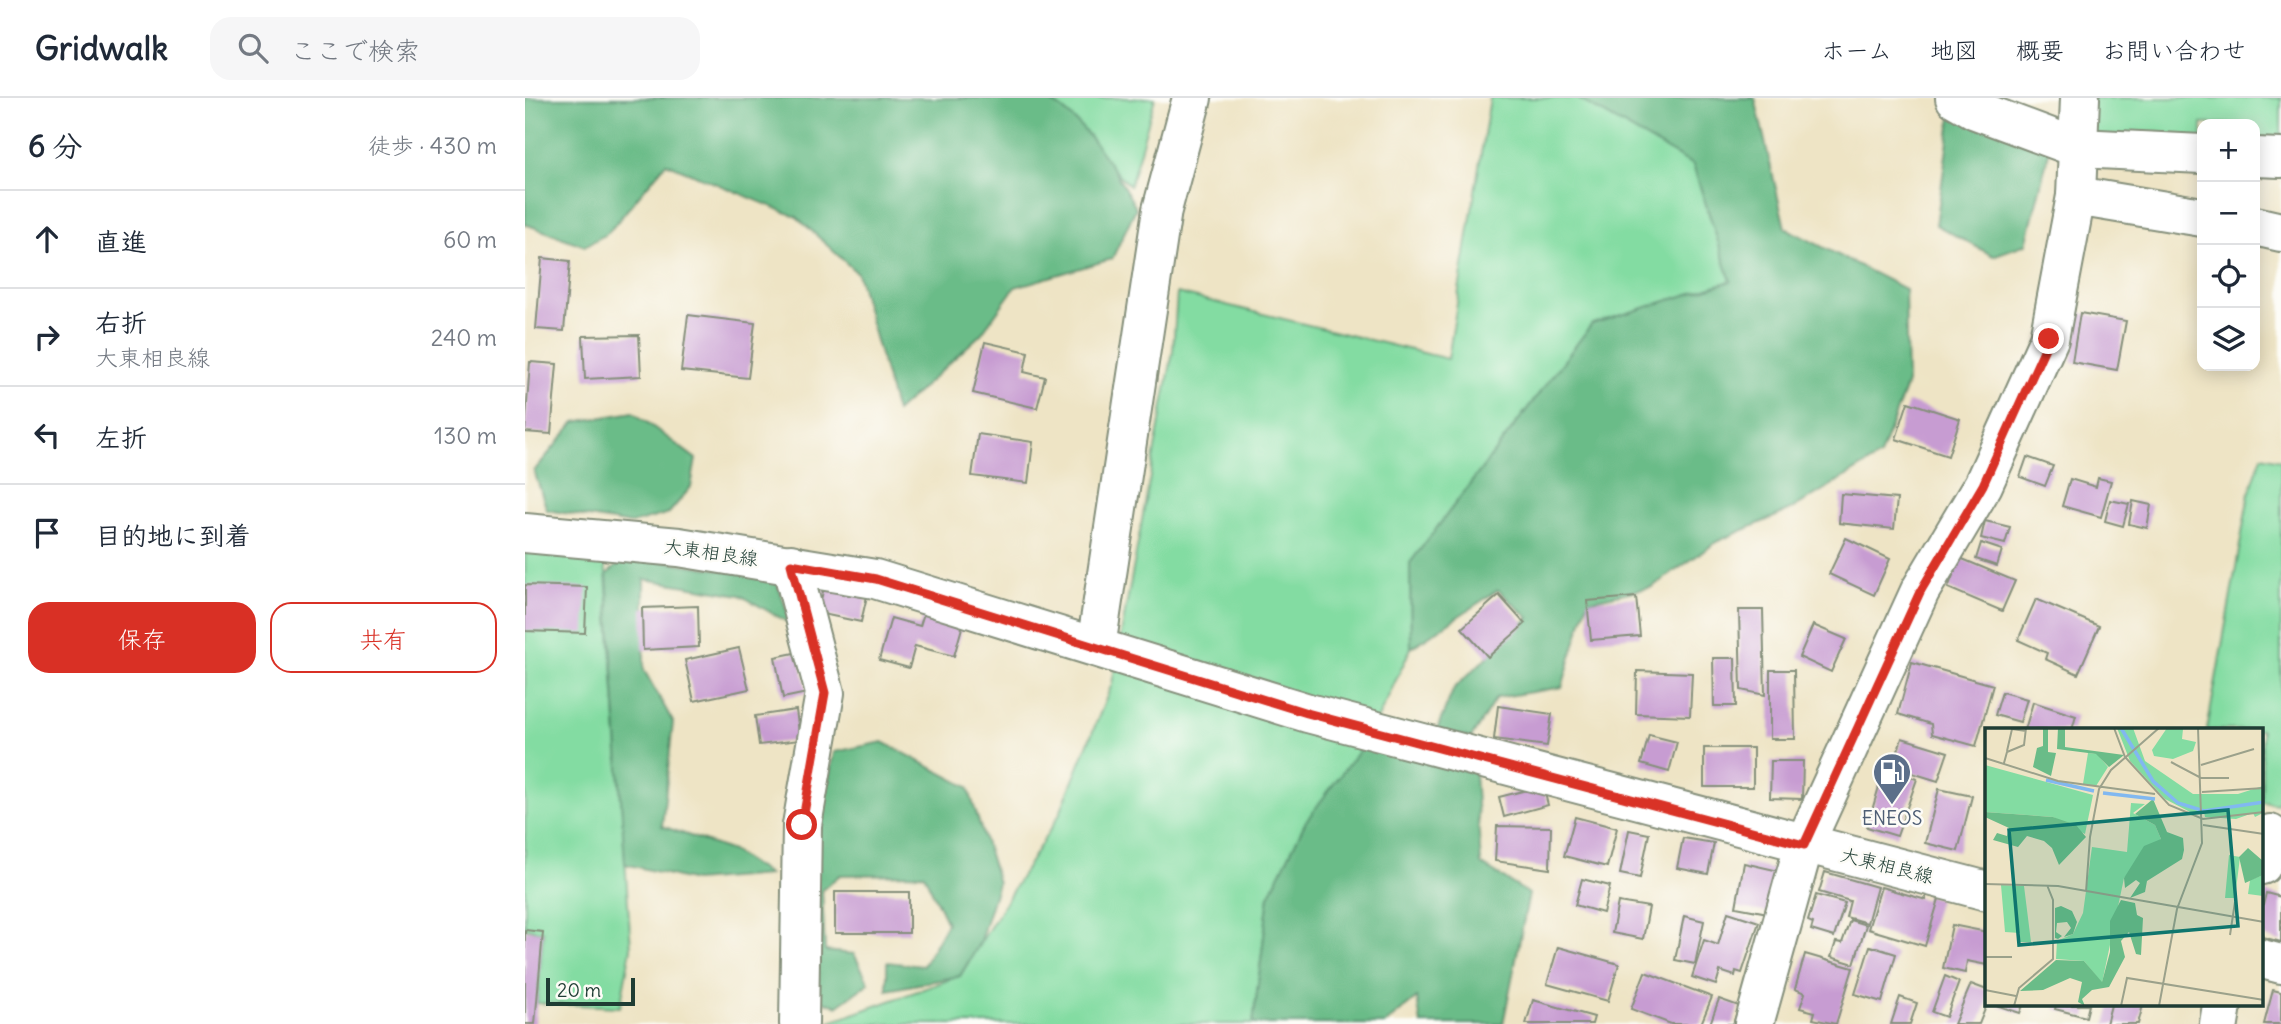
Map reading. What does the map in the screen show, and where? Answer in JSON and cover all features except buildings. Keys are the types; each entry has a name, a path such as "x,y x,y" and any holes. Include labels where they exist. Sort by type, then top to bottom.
{"street":[{"path":"1095,647 1161,210 1192,98"},
{"path":"1955,98 1976,110 2079,124 2197,153"},
{"path":"1753,1024 1804,845 1920,592 1983,485 2049,339 2076,197 2079,124"},
{"path":"2260,157 2281,158"},
{"path":"2076,197 2197,216"},
{"path":"2260,227 2281,232"},
{"name":"大東相良線","path":"525,533 679,547 876,579 1307,713 1985,890"},
{"path":"791,564 825,693 802,825 799,1024"},
{"path":"2263,959 2281,964"},
{"path":"2219,1024 2222,1006"}],"green space":[{"path":"525,98 1043,98 1057,106 1084,130 1119,178 1136,208 1112,259 1015,287 981,334 896,412 857,273 797,217 666,163 608,233 585,246 525,224"},
{"path":"1041,98 1155,98 1130,186"},
{"path":"1490,98 1577,98 1693,165 1731,281 1592,324 1410,563 1411,648 1341,797 1269,896 1253,1024 825,1024 960,976 1059,815 1112,684 1173,351 1177,293 1448,359"},
{"path":"1577,98 1755,98 1785,228 1905,289 1907,383 1880,456 1788,511 1718,541 1652,587 1588,601 1562,687 1496,698 1471,738 1437,729 1454,688 1529,618 1498,590 1411,648 1410,563 1592,324 1731,281 1693,165"},
{"path":"1954,98 2051,144 2026,244 1993,256 1936,225"},
{"path":"2092,98 2281,98 2281,165 2260,163 2260,119 2197,119 2197,154 2093,138"},
{"path":"633,412 696,459 691,487 669,513 631,524 547,510 534,471 575,422"},
{"path":"2262,456 2281,460 2281,791 2277,804 2263,802 2263,728 2207,728 2249,494"},
{"path":"525,549 605,558 631,949 620,1007 537,1003 543,932 525,928"},
{"path":"628,556 776,578 791,624 740,595 644,579 644,670 673,722 662,826 732,851 769,875 694,881 625,864 607,574"},
{"path":"1369,737 1475,774 1481,864 1529,894 1503,1024 1421,1024 1417,998 1385,1024 1253,1024 1269,896 1306,821"},
{"path":"883,742 968,787 998,883 979,944 960,976 887,990 887,962 923,966 947,923 924,874 840,875 822,890 825,951 854,954 869,983 837,1006 811,997 814,850 834,752"}],"place":[{"name":"ENEOS","path":"1892,806"}],"route":[{"path":"802,825 825,693 791,564 876,579 1307,713 1804,845 1920,592 1983,485 2049,339"}]}
